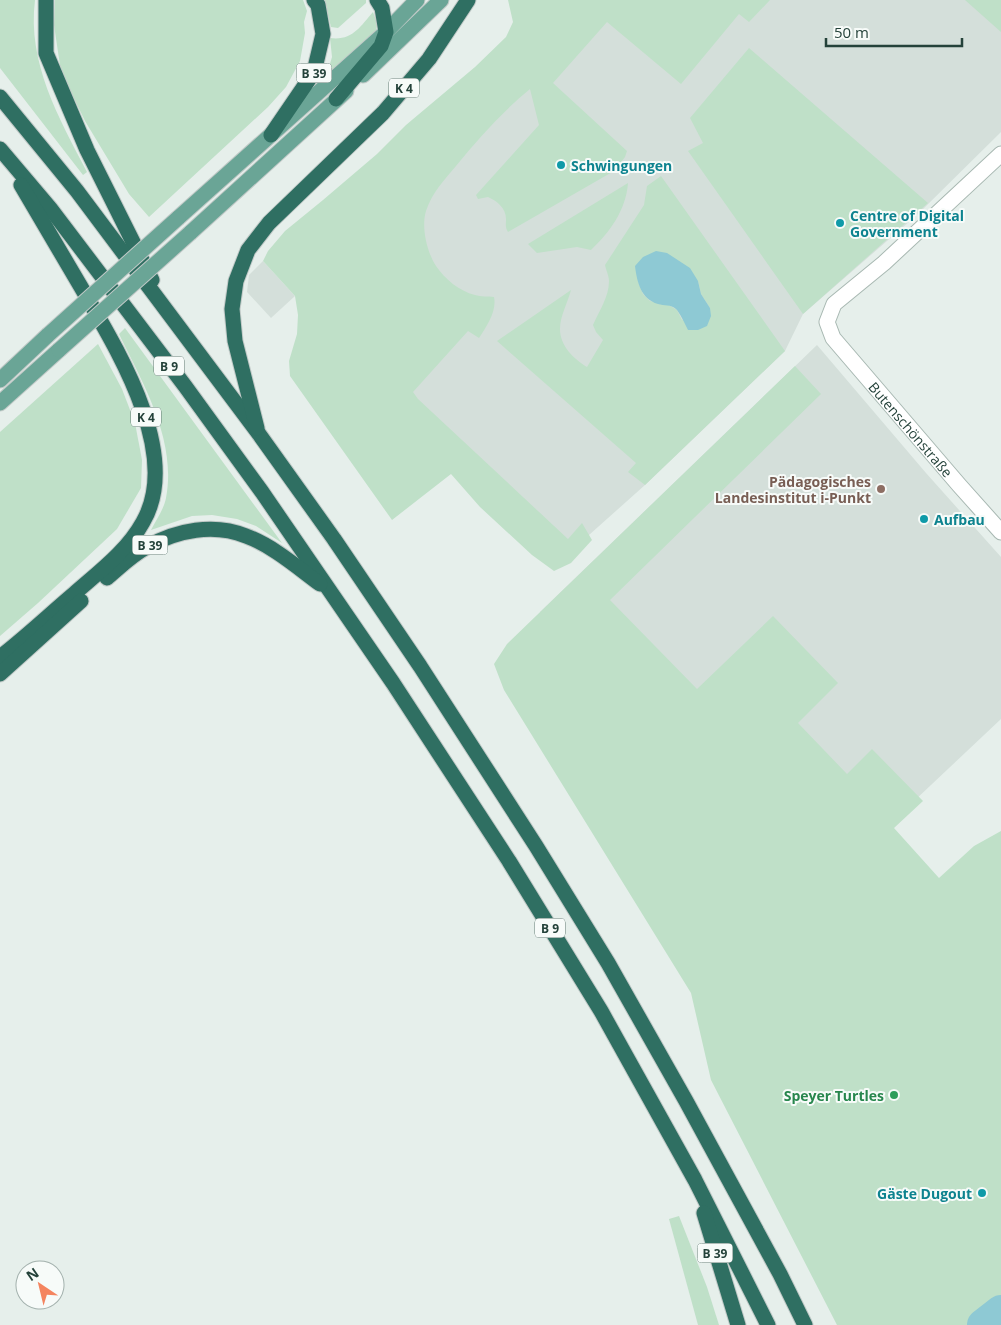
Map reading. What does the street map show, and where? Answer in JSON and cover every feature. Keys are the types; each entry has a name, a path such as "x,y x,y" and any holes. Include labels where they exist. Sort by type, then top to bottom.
{"highway":[{"path":"46,0 46,53 87,150 170,315"},
{"name":"B 39","path":"271,135 314,72 323,34 318,5 314,0"},
{"path":"336,100 381,46 386,32 382,8 377,0"},
{"name":"K 4","path":"258,434 235,341 232,309 236,281 248,250 269,223 383,113 429,59 468,0"},
{"name":"B 9","path":"0,97 77,191 258,434 334,539 420,666 536,846 608,963 686,1101 780,1274 805,1325"},
{"name":"B 9","path":"0,149 50,208 185,386 262,492 393,683 509,861 601,1011 695,1180 768,1325"},
{"name":"K 4","path":"0,149 117,349 147,420 154,454 155,479 153,500 133,538 110,563 0,657"},
{"name":"B 39","path":"0,674 123,564 146,547 166,538 194,530 220,530 246,536 270,548 328,590"},
{"name":"B 39","path":"695,1180 738,1325"},
{"path":"780,1274 812,1325"}],"main road":[{"path":"271,135 386,32 417,0"},
{"name":"K 4","path":"336,100 441,0"},
{"name":"B 39","path":"0,403 336,100"},
{"name":"B 39","path":"0,380 271,135"}],"street":[{"name":"Butenschönstraße","path":"1001,154 884,263 834,304 827,322 833,338 1001,532"}],"shaded area":[{"path":"557,0 1001,0 1001,132 918,214 803,314 785,351 645,485 561,560 279,266"},
{"path":"263,261 295,296 271,318 247,292 249,275"},
{"path":"817,345 926,473 1001,557 1001,719 896,818 540,612"}],"green space":[{"path":"0,0 35,0 36,46 41,68 56,110 87,172 83,175 0,68"},
{"path":"55,0 303,0 307,11 300,61 286,87 268,107 149,217 129,194 85,121 61,72 54,25"},
{"path":"324,0 366,0 366,3 338,28 331,27"},
{"path":"508,0 770,0 749,22 739,14 681,84 607,22 553,83 627,151 625,157 614,171 508,232 506,215 500,205 488,197 478,199 476,195 539,125 530,89 500,116 473,146 439,187 426,211 424,224 426,239 436,266 448,280 463,291 477,296 494,297 495,302 491,318 479,338 468,331 413,392 418,399 568,539 582,523 592,540 571,563 554,571 532,555 480,507 451,474 392,520 290,376 289,361 297,334 298,315 295,296 263,261 268,251 285,231 377,154 406,125 475,67 506,37 513,22"},
{"path":"965,0 1001,0 1001,32"},
{"path":"373,12 377,23 376,33 326,77 332,57 330,38 344,37 355,32"},
{"path":"749,48 928,203 803,314 688,151 703,143 690,118"},
{"path":"661,176 785,351 645,485 628,472 636,463 497,341 571,290 561,319 562,341 577,360 587,367 603,340 593,325 606,298 609,287 605,265 644,205 647,186","holes":["636,266 698,281 701,294 710,308 682,320 677,310 669,305 650,301 643,294"]},
{"path":"628,183 627,193 616,220 605,236 591,250 577,247 537,253 528,244"},
{"path":"125,328 282,543 256,526 237,519 212,515 192,516 151,530 166,498 167,455 156,413 119,334"},
{"path":"98,344 122,389 135,423 142,460 141,488 117,529 0,636 0,432"},
{"path":"795,366 821,394 610,600 697,689 773,616 838,683 798,723 847,774 872,749 923,801 894,828 939,878 974,846 1001,831 1001,1325 837,1325 711,1080 691,993 504,690 494,664 507,644"},
{"path":"679,1216 707,1287 719,1325 698,1325 669,1219"}],"water":[{"path":"656,251 667,253 690,268 698,281 701,294 710,308 711,316 707,326 698,330 688,330 676,309 672,306 652,302 644,294 637,278 635,266 643,257"}],"waterway":[{"path":"983,1325 1001,1311"}],"place":[{"name":"Schwingungen","path":"561,165"},
{"name":"Centre of Digital Government","path":"840,223"},
{"name":"Pädagogisches Landesinstitut i-Punkt","path":"881,489"},
{"name":"Aufbau","path":"924,519"},
{"name":"Speyer Turtles","path":"894,1095"},
{"name":"Gäste Dugout","path":"982,1193"}]}
